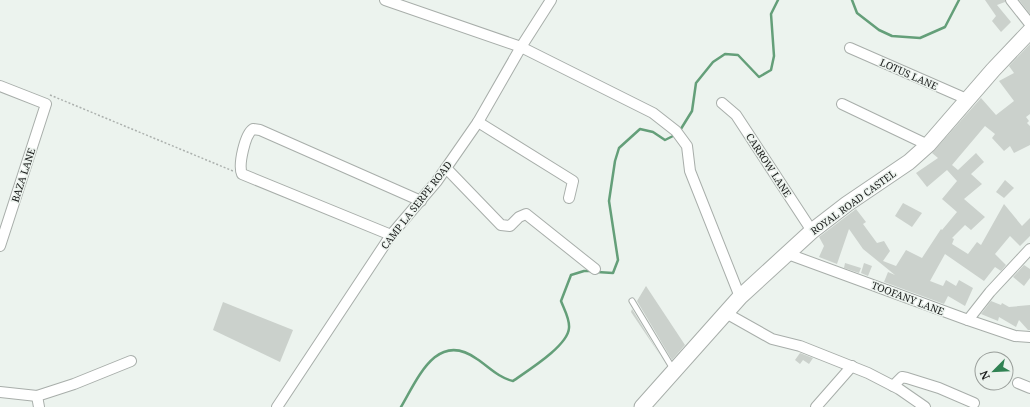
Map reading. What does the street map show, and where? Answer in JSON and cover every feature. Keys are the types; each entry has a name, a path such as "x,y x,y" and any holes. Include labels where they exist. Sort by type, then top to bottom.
{"main road":[{"name":"ROYAL ROAD CASTEL","path":"642,407 724,312 812,231 847,204 909,162 928,145 969,100 993,70 1030,31"}],"street":[{"path":"385,0 521,47 653,113 682,138 687,146 690,171 740,297"},
{"name":"CAMP LA SERPE ROAD","path":"277,407 391,235 421,201 478,122 521,47 551,0"},
{"path":"1011,0 1030,24"},
{"name":"LOTUS LANE","path":"850,48 969,100"},
{"path":"0,86 46,104"},
{"name":"CARROW LANE","path":"722,103 736,114 812,231"},
{"name":"BAZA LANE","path":"0,246 46,104"},
{"path":"842,104 928,145"},
{"path":"478,122 573,181 569,198"},
{"path":"391,235 242,174 241,165 247,134 255,129 421,201"},
{"path":"446,168 501,225 510,226 519,217 526,214 595,269"},
{"path":"968,320 990,292 1030,249"},
{"name":"TOOFANY LANE","path":"788,254 968,320 1015,336 1030,337"},
{"path":"724,312 772,339 800,346 852,366 893,386 925,407"},
{"path":"0,392 37,396 74,384 131,361"},
{"path":"816,407 852,366"},
{"path":"893,386 902,377 907,378 940,388 974,403"},
{"path":"1018,382 1030,388"},
{"path":"37,396 39,407"}],"lane":[{"path":"632,301 674,370"}],"path":[{"path":"46,104 50,95 242,174"}],"building":[{"path":"985,0 1005,0 1005,2 997,5 1011,22 1001,32 992,21 996,16"},
{"path":"1019,0 1030,0 1030,14"},
{"path":"1030,44 1030,114 1026,117 1029,121 1027,123 1030,126 1030,145 1014,153 1010,146 1004,151 992,138 995,134 985,126 952,165 958,170 976,153 984,162 971,174 982,184 964,199 985,217 971,230 965,225 952,238 954,239 952,244 968,254 977,242 981,245 1004,204 1022,226 1030,218 1030,236 1020,246 1010,236 995,254 1006,265 1001,271 995,267 984,281 945,254 930,281 943,286 946,280 956,286 959,280 973,288 965,306 948,296 944,304 884,282 888,272 895,275 863,249 849,229 837,264 819,257 824,246 819,237 856,209 866,222 863,224 877,243 884,241 890,251 883,261 896,266 906,250 922,258 941,229 942,230 957,212 942,199 957,181 947,170 927,187 916,173 938,158 932,153 981,98 996,115 1014,101 999,81 1014,73 1009,66"},
{"path":"1005,180 1014,188 1004,198 996,192"},
{"path":"903,203 922,213 912,227 895,216"},
{"path":"845,263 861,268 859,273 844,268"},
{"path":"864,263 872,266 868,276 861,273"},
{"path":"1024,265 1030,269 1030,278 1024,286 1013,277"},
{"path":"646,286 685,345 672,360 637,301"},
{"path":"991,301 1001,305 1002,303 1009,307 1030,305 1030,330 1028,330 1019,320 1016,327 999,317 998,321 981,314"},
{"path":"223,302 293,330 280,362 213,330"},
{"path":"632,309 660,355 631,312"},
{"path":"800,353 813,358 809,364 803,360 800,364 795,360"}],"waterway":[{"path":"679,132 692,111 696,83 713,62 725,54 738,55 759,77 771,70 774,56 771,14 778,0"},
{"path":"852,0 857,13 879,30 892,36 920,38 945,27 959,0"},
{"path":"597,272 613,273 618,260 609,201 615,161 619,148 640,129 653,132 665,140 675,135"},
{"path":"401,407 414,383 430,361 440,354 451,350 463,352 477,359 499,375 513,381 537,365 555,350 567,335 569,321 561,301 571,275 584,271 592,271"}]}
